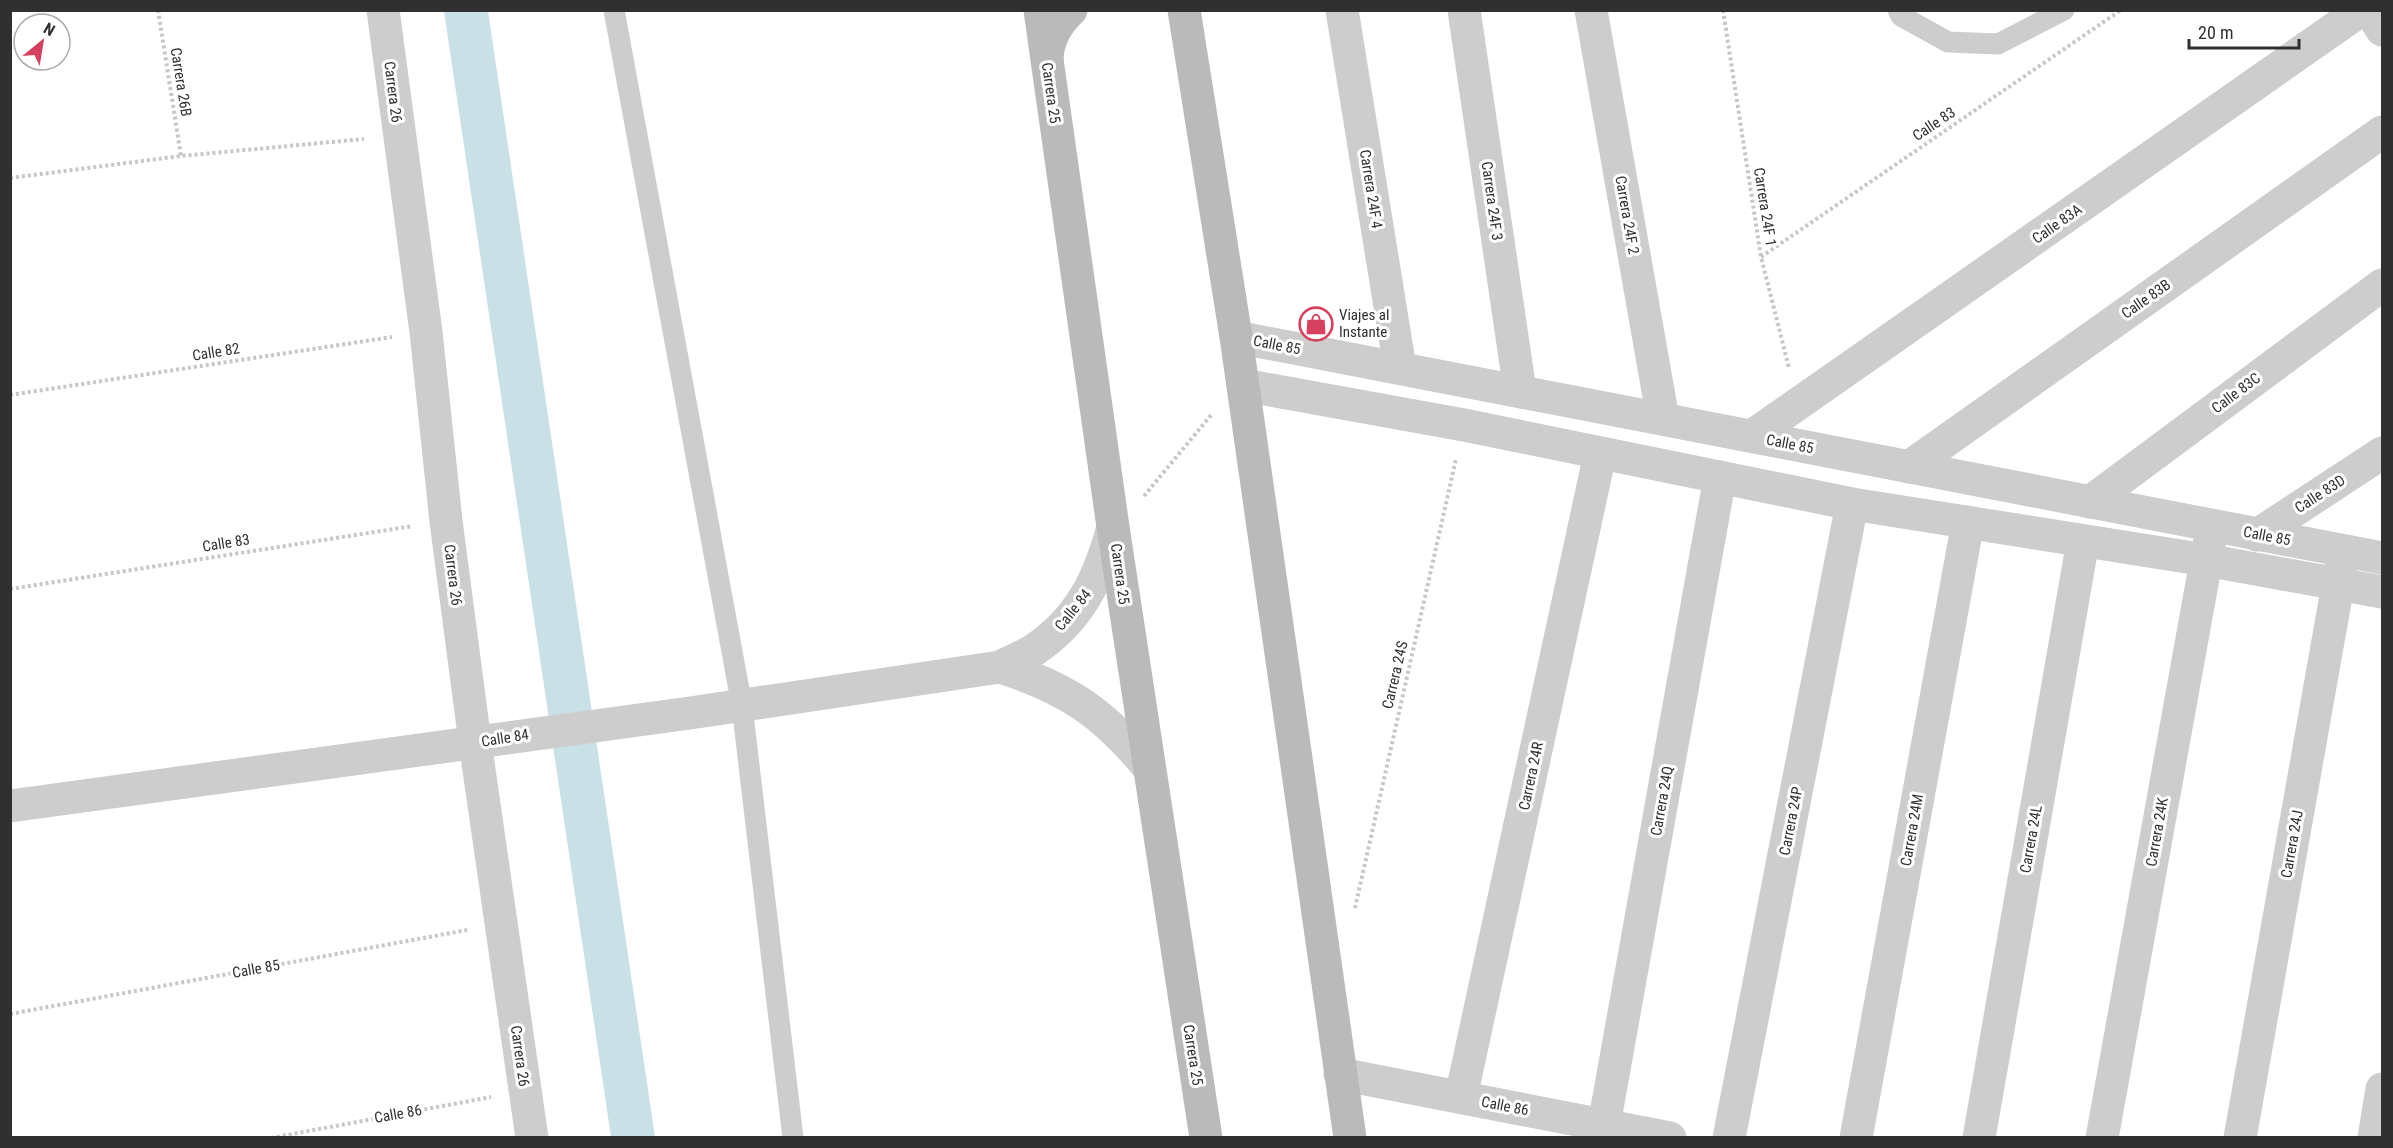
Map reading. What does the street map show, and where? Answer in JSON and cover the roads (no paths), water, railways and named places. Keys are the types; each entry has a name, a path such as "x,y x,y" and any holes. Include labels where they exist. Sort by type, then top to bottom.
{"main road":[{"name":"Carrera 25","path":"1040,10 1113,527 1206,1137"},
{"path":"1047,65 1047,51 1054,32 1071,10"},
{"path":"1166,10 1181,27 1190,52"},
{"path":"1184,10 1236,336 1350,1137"}],"street":[{"name":"Carrera 26","path":"383,10 426,332 446,521 474,742 532,1137"},
{"name":"Carrera 24F 4","path":"1342,10 1400,368"},
{"name":"Carrera 24F 3","path":"1464,10 1520,391"},
{"name":"Carrera 24F 2","path":"1591,10 1663,419"},
{"name":"Calle 83A","path":"1752,436 2361,10"},
{"path":"2369,10 2382,30"},
{"name":"Calle 83B","path":"1909,467 2382,132"},
{"name":"Calle 83C","path":"2090,501 2382,285"},
{"name":"Calle 85","path":"1236,336 2382,558"},
{"path":"1243,385 1464,425 1852,504 2206,560 2382,592"},
{"name":"Calle 83D","path":"2256,535 2382,453"},
{"name":"Carrera 24R","path":"1461,1097 1600,454"},
{"name":"Carrera 24Q","path":"1604,1125 1720,477"},
{"name":"Carrera 24P","path":"1729,1137 1852,504"},
{"name":"Carrera 24M","path":"1856,1137 1968,522"},
{"name":"Carrera 24K","path":"2102,1137 2212,526"},
{"name":"Calle 84","path":"10,806 742,706 1000,667 1034,650 1063,626 1087,597 1103,563 1113,527"},
{"name":"Carrera 24L","path":"1979,1137 2083,541"},
{"name":"Carrera 24J","path":"2240,1137 2344,551"},
{"name":"Calle 84","path":"1000,667 1035,678 1068,694 1098,715 1126,740 1149,768"},
{"name":"Calle 86","path":"1340,1074 1670,1137"},
{"path":"2374,1137 2382,1089"}],"lane":[{"path":"614,10 742,706 793,1137"},
{"path":"1898,10 1901,16 1948,42 1998,44 2064,10"}],"water":[{"path":"444,11 488,11 655,1137 611,1137"}],"place":[{"name":"Viajes al Instante","path":"1316,324"}]}
